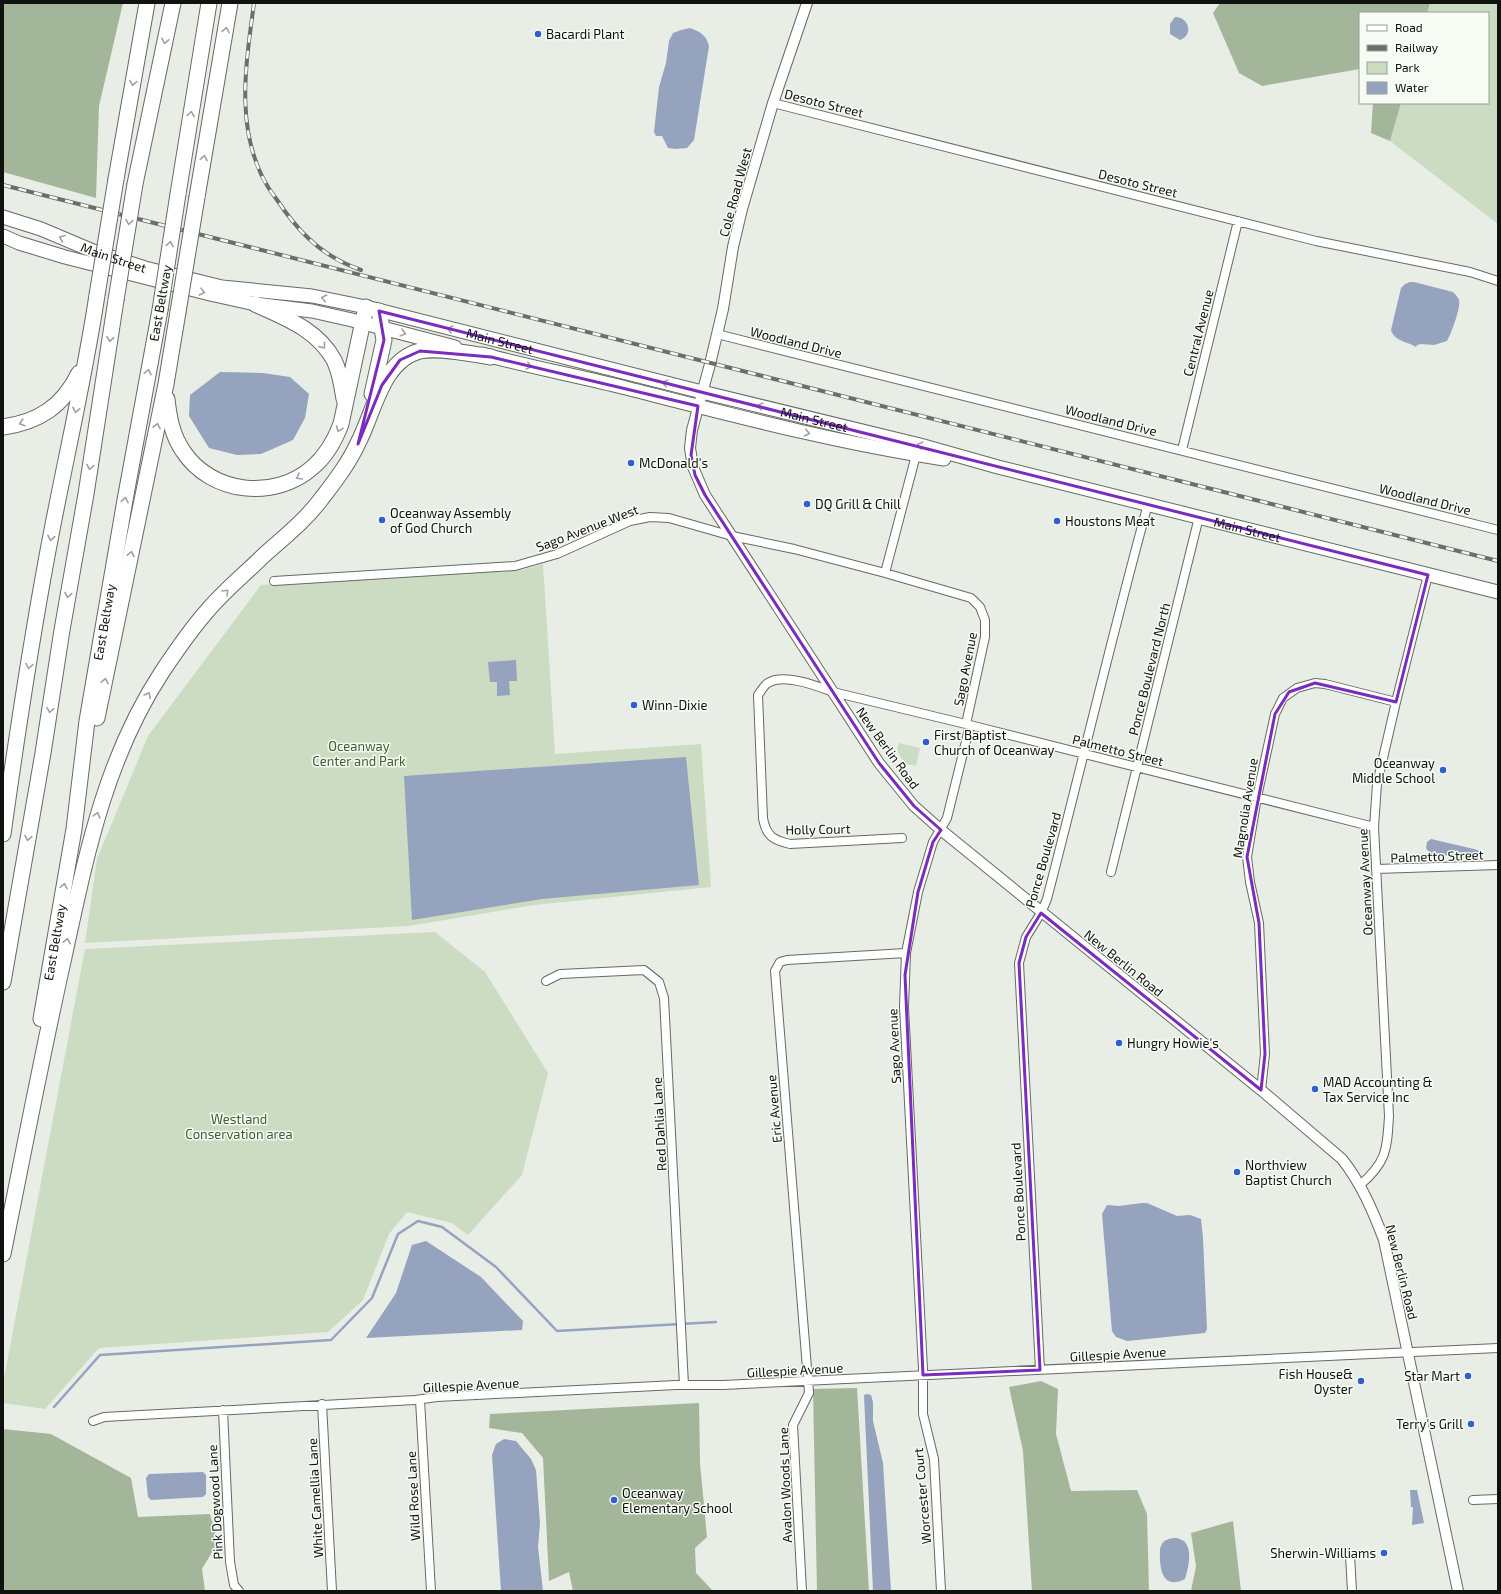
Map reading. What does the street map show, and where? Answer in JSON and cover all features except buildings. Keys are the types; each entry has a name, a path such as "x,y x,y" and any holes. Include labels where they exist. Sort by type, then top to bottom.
{"highway":[{"path":"3,834 12,766 47,557 86,358 147,3"},
{"path":"3,982 86,494 116,300 136,184 173,3"},
{"name":"East Beltway","path":"3,1242 74,829 87,721 125,500 160,310 209,3"},
{"path":"74,829 166,384 230,3"},
{"path":"255,304 302,326 316,336 334,360 339,372 345,403"},
{"path":"166,384 169,418 176,438 183,452 200,470 223,483 246,489 270,488 286,484 313,468 335,438 341,424 363,322 373,309 382,327 384,340 358,444"},
{"path":"3,1254 57,987 99,808 124,742 146,698 162,671 208,609 317,505 341,473 358,444 374,409 382,385 400,360 420,351 442,350 492,357"},
{"path":"3,427 19,425 36,418 53,408 66,394 86,358"}],"main road":[{"name":"Main Street","path":"3,217 41,229 93,251 145,268 222,287 312,296 373,309 920,445 998,467 1498,592"},
{"name":"Main Street","path":"3,236 19,243 65,257 255,304 312,311 363,322 492,357 590,379 839,440 916,455 998,467"}],"street":[{"name":"Cole Road West","path":"702,392 717,334 741,217 773,103 807,3"},
{"name":"Desoto Street","path":"773,103 1316,241 1470,272 1498,281"},
{"name":"Central Avenue","path":"1182,450 1238,221"},
{"name":"Woodland Drive","path":"717,334 1498,530"},
{"name":"New Berlin Road","path":"702,392 692,430 690,448 693,467 705,495 879,763 898,788 914,806 940,830 1261,1090 1342,1159 1352,1171 1373,1212 1384,1240 1458,1591"},
{"path":"885,573 916,455"},
{"name":"Ponce Boulevard","path":"1040,1370 1019,963 1026,937 1042,913 1047,899 1119,610 1148,504"},
{"name":"Sago Avenue West","path":"274,581 515,566 557,554 630,521 650,517 669,518 732,536 794,549 971,598"},
{"name":"Ponce Boulevard North","path":"1111,872 1199,517"},
{"name":"Oceanway Avenue","path":"1360,1185 1370,1177 1380,1165 1387,1146 1389,1116 1374,827 1377,784 1428,574"},
{"name":"Sago Avenue","path":"923,1375 904,1007 906,953 918,892 933,842 947,818 968,725 985,637 985,620 980,608 971,598"},
{"name":"Palmetto Street","path":"759,732 758,695 767,683 778,679 790,680 1374,827"},
{"name":"Magnolia Avenue","path":"1261,1090 1266,1054 1259,923 1250,882 1247,857 1256,797 1275,714 1283,698 1289,692 1306,685 1325,684 1396,702"},
{"name":"Holly Court","path":"759,732 763,818 765,827 770,836 777,841 790,844 902,838"},
{"name":"Palmetto Street","path":"1376,869 1498,866"},
{"name":"Eric Avenue","path":"808,1381 775,971 780,962 787,960 906,953"},
{"name":"Red Dahlia Lane","path":"546,981 560,974 644,970 659,982 664,998 684,1385"},
{"name":"Gillespie Avenue","path":"93,1421 104,1417 322,1404 420,1400 437,1397 684,1385 723,1385 1498,1348"},
{"name":"Worcester Court","path":"923,1375 923,1414 934,1459 941,1591"},
{"name":"Avalon Woods Lane","path":"802,1591 793,1425 809,1393 808,1381"},
{"name":"Wild Rose Lane","path":"420,1400 431,1591"},
{"name":"White Camellia Lane","path":"322,1404 332,1591"},
{"name":"Pink Dogwood Lane","path":"223,1410 230,1562 234,1585 239,1591"},
{"path":"1473,1500 1498,1499"},
{"path":"1350,1555 1352,1591"}],"highlighted area":[{"path":"379,311 1428,575 1396,702 1315,683 1289,692 1275,714 1247,857 1259,923 1265,1054 1261,1090 1041,913 1026,937 1019,963 1040,1370 923,1375 905,975 918,892 933,842 941,830 914,806 879,763 705,495 695,475 691,455 698,406 491,357 420,351 400,360 382,385 358,444 384,340"}],"green space":[{"path":"3,3 123,3 99,106 96,198 3,172"},
{"path":"1220,3 1430,3 1427,12 1359,12 1359,69 1262,86 1239,73 1213,13"},
{"path":"1430,3 1498,3 1498,224 1390,141 1401,104 1489,104 1489,12 1427,12"},
{"path":"1373,104 1401,104 1390,141 1371,133"},
{"name":"Oceanway Center and Park","path":"543,564 555,754 701,744 711,887 534,905 409,926 85,943 97,859 148,736 261,585 522,570"},
{"path":"899,743 920,748 916,766 905,764 897,750"},
{"name":"Westland Conservation area","path":"435,932 485,972 548,1073 522,1175 468,1235 452,1223 407,1212 389,1234 363,1300 328,1332 99,1348 45,1409 3,1403 3,1384 85,949"},
{"path":"1041,1381 1058,1389 1056,1434 1071,1491 1137,1490 1147,1514 1149,1591 1032,1591 1023,1451 1009,1387"},
{"path":"857,1388 869,1591 817,1591 813,1389"},
{"name":"Oceanway Elementary School","path":"699,1403 700,1463 707,1537 695,1548 696,1573 713,1591 573,1591 569,1572 549,1581 543,1458 522,1433 489,1428 490,1414"},
{"path":"3,1429 51,1434 131,1478 138,1517 210,1514 218,1542 202,1569 205,1591 3,1591"},
{"path":"1233,1521 1241,1591 1191,1591 1196,1566 1191,1533"}],"water":[{"path":"1175,17 1184,20 1188,27 1187,34 1180,40 1170,34 1170,24"},
{"path":"690,28 702,34 709,46 694,140 687,148 668,148 662,136 656,136 654,132 659,87 666,63 669,41 673,33"},
{"path":"1410,282 1453,292 1458,298 1459,304 1457,315 1447,341 1434,345 1421,344 1417,345 1416,347 1398,339 1393,334 1391,330 1401,288"},
{"path":"220,372 263,373 290,377 309,394 305,418 293,440 261,454 237,455 209,448 189,416 190,395"},
{"path":"516,660 517,681 509,681 510,695 497,696 497,682 490,682 488,662"},
{"path":"686,757 699,885 542,899 412,920 404,776"},
{"path":"1431,839 1478,850 1481,854 1431,855 1426,848 1427,842"},
{"path":"1147,1203 1177,1216 1190,1215 1201,1219 1207,1329 1205,1333 1127,1341 1116,1337 1112,1331 1102,1214 1107,1205 1119,1206"},
{"path":"426,1241 481,1277 523,1321 522,1330 366,1338 396,1293 412,1245"},
{"path":"864,1395 871,1395 873,1402 873,1421 883,1463 891,1591 873,1591"},
{"path":"504,1439 516,1441 531,1459 536,1470 540,1523 538,1547 543,1591 501,1591 492,1455 496,1444"},
{"path":"203,1472 206,1475 206,1494 203,1497 151,1500 148,1497 146,1478 149,1474"},
{"path":"1410,1490 1417,1490 1424,1523 1412,1525 1413,1507 1411,1507"},
{"path":"1173,1538 1180,1539 1185,1542 1189,1553 1185,1579 1174,1582 1169,1581 1164,1576 1160,1554 1160,1547 1163,1543"}],"waterway":[{"path":"54,1407 100,1355 331,1340 372,1298 398,1234 418,1221 442,1227 496,1267 557,1331 716,1322"}],"railway":[{"path":"254,3 248,50 245,97 250,143 257,166 272,193 300,230 327,253 338,260 361,270"},
{"path":"3,185 1498,561"}],"place":[{"name":"Bacardi Plant","path":"538,34"},
{"name":"McDonald's","path":"631,463"},
{"name":"DQ Grill & Chill","path":"807,504"},
{"name":"Oceanway Assembly of God Church","path":"382,520"},
{"name":"Houstons Meat","path":"1057,521"},
{"name":"Winn-Dixie","path":"634,705"},
{"name":"First Baptist Church of Oceanway","path":"926,742"},
{"name":"Oceanway Middle School","path":"1443,770"},
{"name":"Hungry Howie's","path":"1119,1043"},
{"name":"MAD Accounting & Tax Service Inc","path":"1315,1089"},
{"name":"Northview Baptist Church","path":"1237,1172"},
{"name":"Star Mart","path":"1468,1376"},
{"name":"Fish House& Oyster","path":"1361,1381"},
{"name":"Terry's Grill","path":"1471,1424"},
{"name":"Oceanway Elementary School","path":"614,1500"},
{"name":"Sherwin-Williams","path":"1384,1553"}]}
